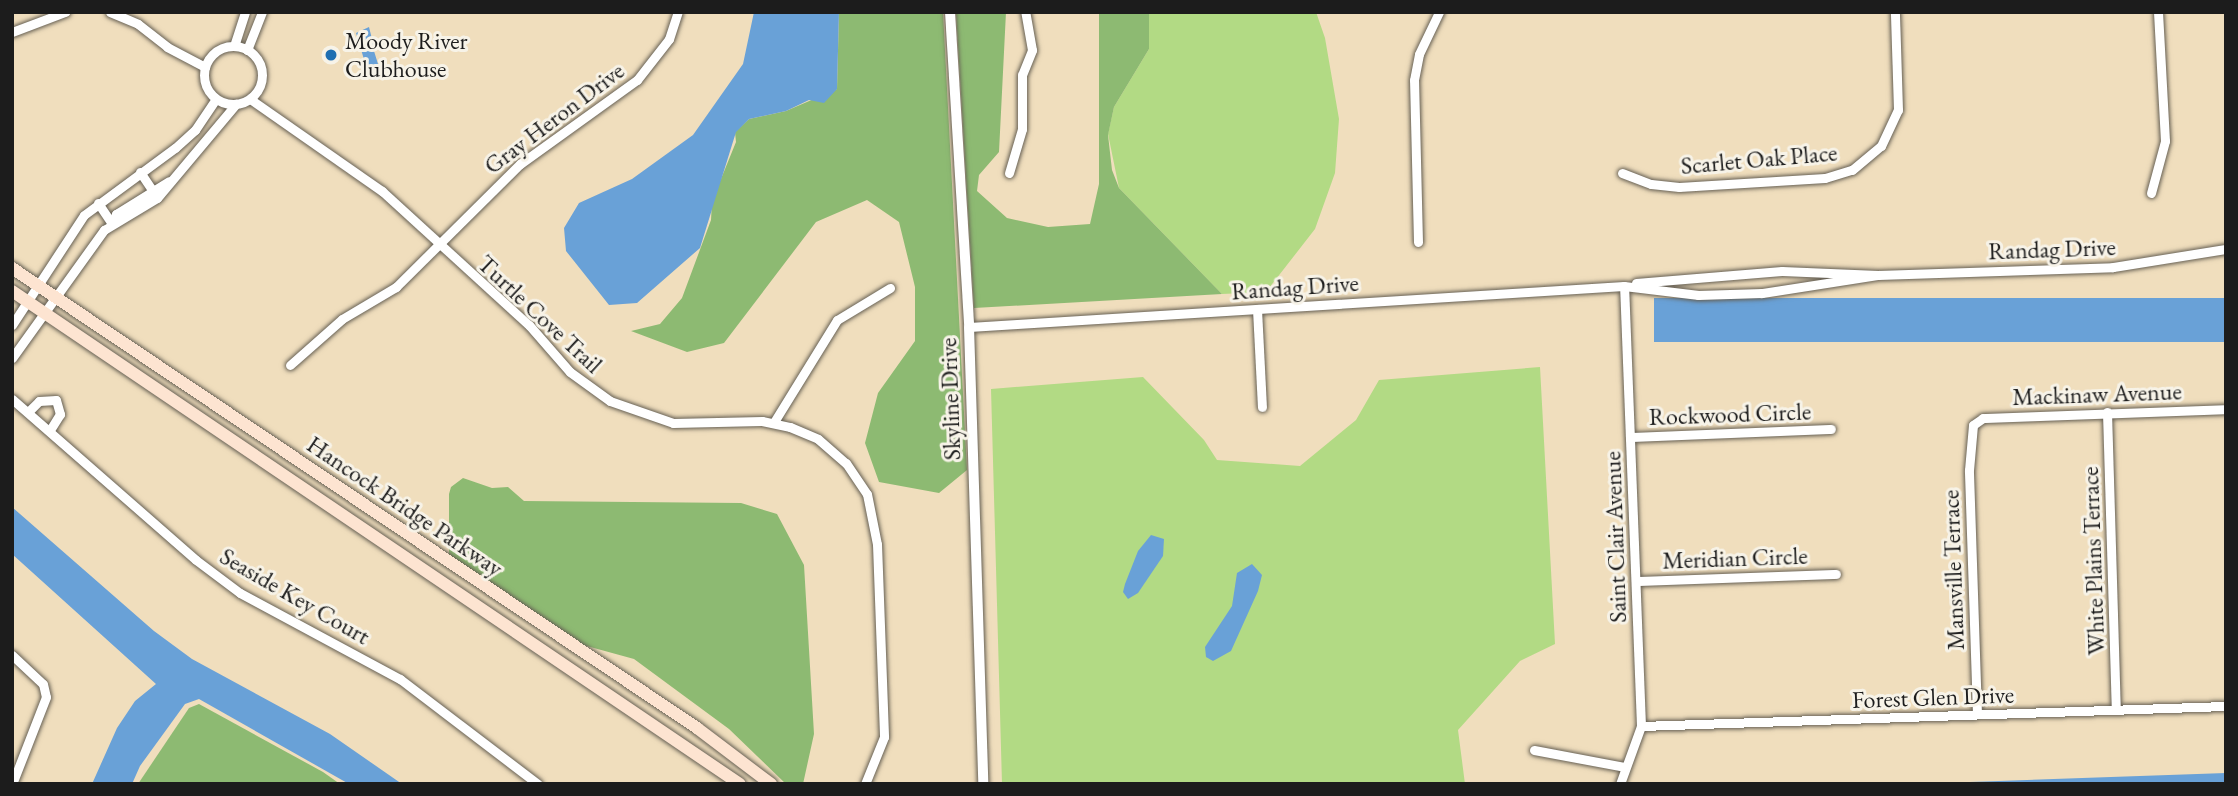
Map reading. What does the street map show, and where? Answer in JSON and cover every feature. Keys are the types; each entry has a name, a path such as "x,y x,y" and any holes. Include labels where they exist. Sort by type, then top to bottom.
{"main road":[{"name":"Hancock Bridge Parkway","path":"12,268 697,728 771,784"},
{"name":"Hancock Bridge Parkway","path":"12,291 740,784"}],"street":[{"path":"12,32 65,12"},
{"path":"110,12 138,24 167,47 205,67"},
{"path":"234,46 245,12"},
{"path":"247,50 262,12"},
{"name":"Gray Heron Drive","path":"290,365 342,319 396,287 437,243 520,164 637,80 669,39 678,12"},
{"name":"Skyline Drive","path":"950,12 969,327 983,784"},
{"path":"1009,173 1022,129 1022,75 1032,50 1025,12"},
{"path":"1418,242 1414,80 1419,54 1439,12"},
{"name":"Scarlet Oak Place","path":"1622,173 1651,184 1679,187 1825,178 1852,170 1881,146 1898,110 1895,12"},
{"path":"2151,193 2165,141 2158,12"},
{"path":"112,224 123,222 157,198 236,104 250,99 259,88 261,70 247,50 234,46 212,55 205,67 205,82 216,99 236,104"},
{"path":"12,324 84,215 195,130 216,99"},
{"name":"Turtle Cove Trail","path":"250,99 382,191 528,325 570,372 610,401 650,418 686,425 774,422 806,432 828,446 854,472 871,506 884,737 865,784"},
{"path":"140,172 157,198"},
{"path":"12,358 112,224 116,214 152,189 174,179"},
{"path":"98,203 112,224"},
{"name":"Randag Drive","path":"969,327 1624,286 1656,279 1782,271 1878,275 2121,267 2226,250"},
{"name":"Randag Drive","path":"1624,286 1698,295 1762,293 1878,275"},
{"name":"Saint Clair Avenue","path":"1620,784 1641,726 1624,286"},
{"path":"774,422 837,320 890,288"},
{"path":"1257,309 1262,407"},
{"name":"Seaside Key Court","path":"12,398 196,560 240,593 400,679 538,784"},
{"path":"29,411 39,401 56,400 60,414 50,430"},
{"name":"Mackinaw Avenue","path":"1973,425 1983,418 2226,409"},
{"name":"White Plains Terrace","path":"2107,412 2116,710"},
{"name":"Mansville Terrace","path":"1973,425 1969,448 1977,715"},
{"name":"Rockwood Circle","path":"1630,437 1831,429"},
{"name":"Meridian Circle","path":"1636,580 1836,574"},
{"path":"12,655 43,684 46,697 12,784"},
{"name":"Forest Glen Drive","path":"1641,726 2226,706"},
{"path":"1534,750 1625,767"}],"green space":[{"path":"839,12 943,12 967,470 939,493 879,482 865,443 878,393 915,341 915,287 899,222 867,200 816,222 724,343 687,352 631,331 660,324 682,298 711,220 712,201 736,142 735,132 749,119 786,111 837,89"},
{"path":"956,12 1006,12 999,152 979,175 977,191 1007,218 1048,227 1090,224 1099,184 1099,12 1149,12 1149,49 1114,107 1108,135 1112,170 1119,188 1222,294 974,308"},
{"path":"1149,12 1316,12 1325,38 1339,119 1335,173 1315,229 1266,292 1222,294 1119,188 1108,134 1114,107 1149,49"},
{"path":"1540,367 1555,644 1520,661 1458,730 1465,784 1002,784 991,389 1143,377 1204,440 1217,460 1300,466 1356,420 1379,380"},
{"path":"463,478 492,488 508,487 524,501 741,503 777,514 804,565 814,734 803,784 786,784 729,729 634,659 583,645 449,555 449,494 451,487"},
{"path":"199,704 340,784 138,784 189,708"}],"water":[{"path":"754,12 839,12 837,89 824,103 809,100 786,111 749,119 736,132 700,248 637,303 609,305 566,251 564,228 579,203 632,179 693,135 743,64"},
{"path":"369,27 372,39 385,39 388,44 374,51 378,64 366,66 356,33"},
{"path":"1654,298 2226,298 2226,342 1654,342"},
{"path":"12,507 154,631 192,659 330,734 402,784 349,784 199,699 185,704 140,766 132,784 92,784 117,728 135,701 156,684 12,554"},
{"path":"1151,535 1164,539 1163,556 1138,593 1128,599 1123,592 1125,584 1138,551"},
{"path":"1252,564 1262,575 1258,591 1231,651 1213,661 1206,657 1205,647 1232,606 1237,573"},
{"path":"2226,773 2226,784 1913,784"}],"place":[{"name":"Moody River Clubhouse","path":"331,55"}]}
